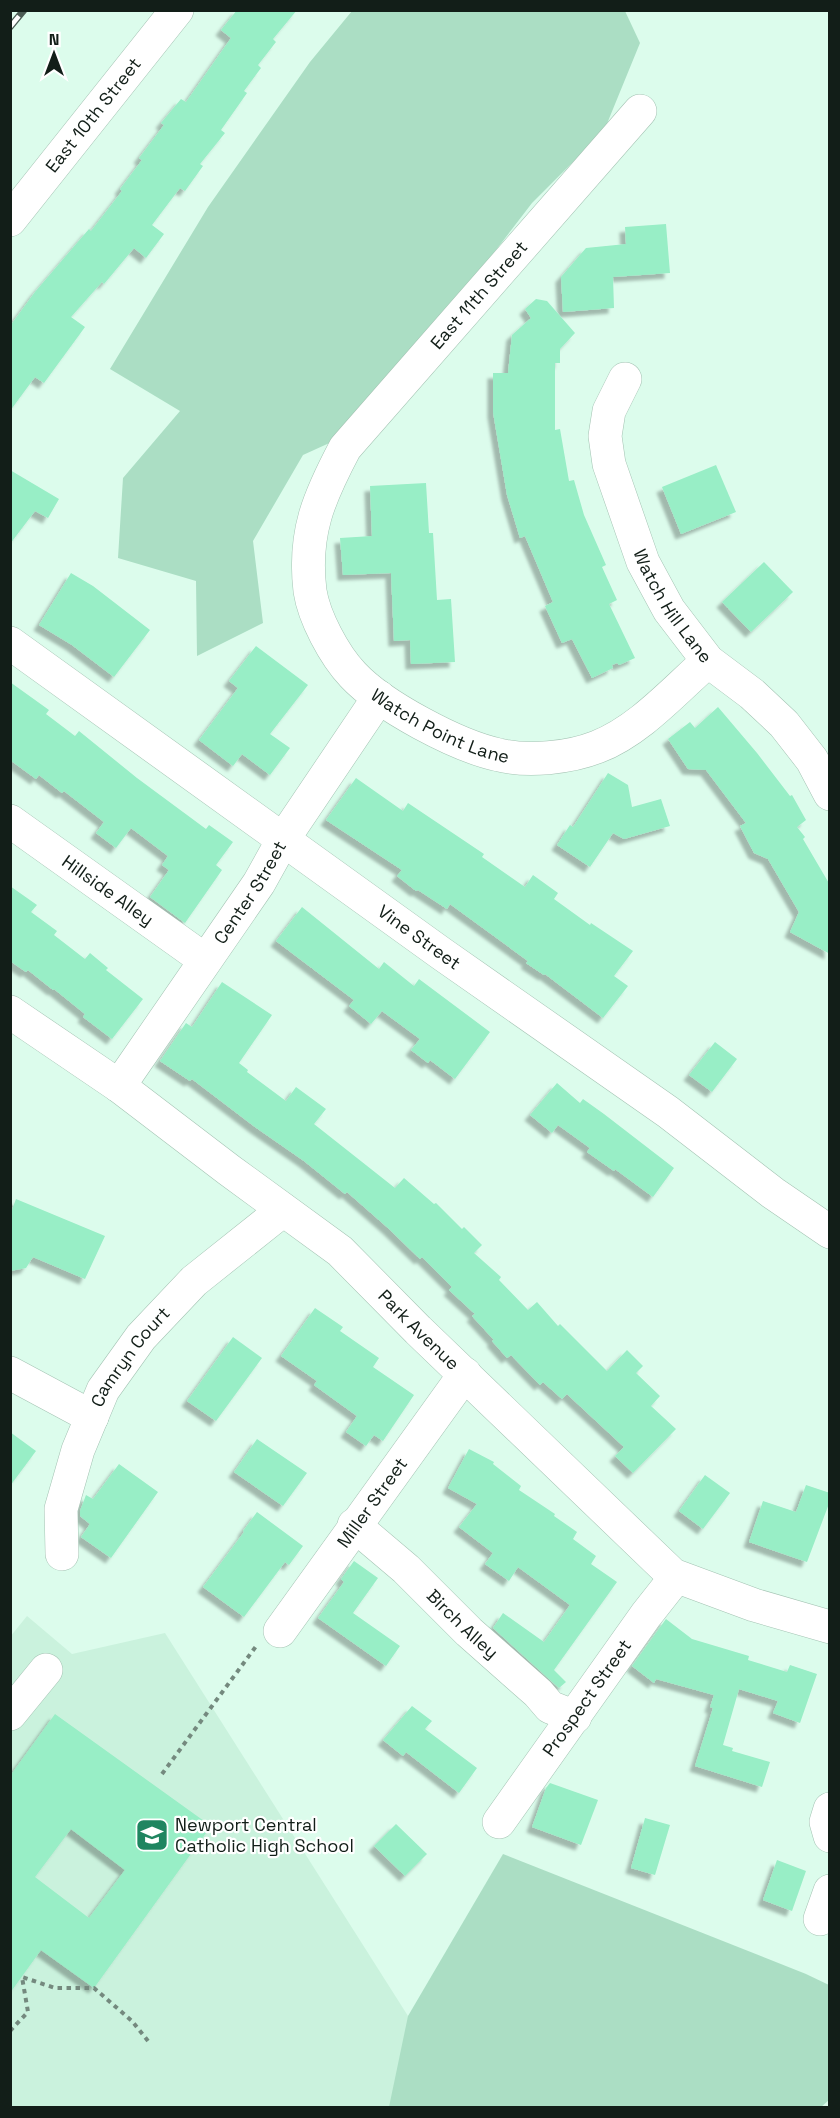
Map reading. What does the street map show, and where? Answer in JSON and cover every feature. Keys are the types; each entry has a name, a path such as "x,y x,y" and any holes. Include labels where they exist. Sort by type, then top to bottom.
{"street":[{"name":"East 10th Street","path":"10,220 177,10"},
{"name":"East 11th Street","path":"326,485 345,448 640,111"},
{"name":"Watch Hill Lane","path":"625,379 609,411 605,436 609,464 643,562 669,610 708,661 752,694 784,724 812,760 830,794"},
{"name":"Watch Point Lane","path":"326,485 317,504 312,526 309,563 310,592 318,621 352,675 379,697 439,734 499,755 548,759 597,747 636,725 708,661"},
{"name":"Vine Street","path":"10,643 668,1112 773,1193 830,1232"},
{"name":"Center Street","path":"119,1086 259,883 284,838 379,697"},
{"name":"Hillside Alley","path":"10,821 205,960"},
{"name":"Park Avenue","path":"10,1012 119,1086 340,1251 676,1577 754,1605 830,1627"},
{"name":"Camryn Court","path":"62,1554 61,1509 78,1450 103,1390 141,1337 194,1281 283,1210"},
{"path":"10,1373 92,1417"},
{"name":"Miller Street","path":"280,1631 354,1525 465,1374"},
{"name":"Birch Alley","path":"354,1525 406,1569 470,1632 538,1693 550,1707 575,1717"},
{"name":"Prospect Street","path":"499,1822 646,1614 676,1577"},
{"path":"10,1714 46,1670"},
{"path":"830,1809 826,1822 830,1836"}],"path":[{"path":"162,1774 271,1626 280,1631"},
{"path":"10,2031 28,2012 22,1977 55,1988 94,1988 132,2021 148,2041"}],"shaded area":[{"path":"352,11 625,11 640,43 604,131 532,203 358,430 303,455 253,541 263,623 197,656 196,581 118,558 123,478 180,411 110,369 208,207 310,62"},
{"name":"Newport Central Catholic High School","path":"27,1616 72,1654 165,1633 408,2016 410,2107 11,2107 10,1637"},
{"path":"503,1854 829,1985 829,2100 820,2108 389,2107 408,2016"}],"building":[{"path":"237,10 297,10 273,39 276,42 258,65 261,68 244,91 247,93 221,130 225,133 200,164 203,166 185,191 180,188 152,225 164,234 146,258 134,248 104,284 102,282 71,317 85,327 44,383 35,377 10,411 10,326 35,292 89,229 91,231 122,191 120,189 142,160 139,158 164,125 161,123 181,99 186,102 231,38 221,30"},
{"path":"666,224 670,273 613,277 614,308 563,312 561,277 586,248 626,244 625,227"},
{"path":"536,299 547,301 575,333 560,349 560,363 555,363 555,430 560,429 569,481 574,480 584,515 606,565 602,567 617,600 609,604 635,658 619,665 617,663 612,665 613,668 592,678 572,639 562,643 545,606 553,602 525,536 520,538 507,495 493,412 493,373 508,373 512,335 531,318 525,309"},
{"path":"716,465 736,512 681,534 662,487"},
{"path":"10,470 59,499 48,518 35,511 10,544"},
{"path":"426,483 429,533 433,533 437,600 451,599 455,662 411,664 410,640 394,641 391,573 343,575 340,538 372,536 370,486"},
{"path":"764,562 793,592 751,632 722,602"},
{"path":"71,573 93,586 150,630 114,677 72,645 39,625"},
{"path":"256,646 308,685 270,734 290,748 270,775 242,754 233,766 199,740 238,688 229,681"},
{"path":"10,682 49,710 46,714 75,736 79,731 206,829 209,825 233,842 216,865 222,870 185,923 150,897 169,870 162,865 168,856 131,828 116,848 96,833 104,822 64,791 62,793 39,775 36,779 10,760"},
{"path":"718,707 790,796 792,795 806,820 797,827 805,837 803,839 830,885 830,954 790,932 799,912 768,859 754,853 740,826 746,823 706,770 688,769 668,739 690,722 695,728"},
{"path":"608,773 628,785 632,807 661,799 670,826 624,839 613,833 590,867 557,845 570,825 573,827"},
{"path":"356,778 403,811 408,803 484,854 482,857 525,887 533,875 558,893 554,899 590,925 591,923 633,951 614,976 628,986 603,1018 545,974 526,963 528,961 450,904 447,909 418,890 416,891 397,876 402,870 326,820"},
{"path":"10,886 37,905 31,912 57,931 54,935 85,959 90,953 108,968 106,970 143,999 112,1039 83,1017 85,1014 54,989 28,970 26,972 10,961"},
{"path":"302,907 379,969 384,962 414,986 419,979 490,1032 455,1079 430,1060 428,1063 411,1050 420,1039 382,1011 371,1024 349,1006 354,1000 276,941"},
{"path":"222,982 272,1015 239,1063 248,1070 247,1072 286,1101 296,1087 326,1109 314,1124 395,1188 404,1178 434,1204 436,1203 482,1245 474,1253 501,1277 499,1280 528,1310 537,1302 558,1326 560,1324 607,1371 627,1350 643,1366 636,1373 660,1396 651,1406 676,1429 633,1473 615,1456 624,1447 567,1394 562,1399 543,1382 540,1385 511,1355 507,1358 472,1316 475,1314 449,1290 452,1287 422,1257 420,1259 347,1192 345,1194 192,1079 190,1081 160,1061 186,1023 192,1027"},
{"path":"715,1042 737,1059 712,1092 689,1075"},
{"path":"557,1083 580,1103 583,1099 674,1168 653,1197 587,1152 590,1148 558,1125 552,1133 530,1115"},
{"path":"16,1199 105,1236 85,1279 33,1257 26,1268 10,1271 10,1215"},
{"path":"315,1308 343,1327 340,1331 379,1358 373,1367 414,1395 383,1441 374,1435 366,1446 346,1432 357,1416 314,1385 317,1381 281,1356"},
{"path":"233,1337 262,1358 216,1421 187,1401"},
{"path":"10,1432 36,1451 10,1486"},
{"path":"257,1439 307,1473 283,1506 234,1472"},
{"path":"469,1449 494,1462 493,1464 521,1486 519,1490 577,1532 573,1539 596,1556 591,1564 617,1582 554,1670 566,1682 559,1688 493,1628 503,1613 544,1642 570,1605 518,1567 509,1581 485,1564 493,1553 459,1527 477,1504 448,1488"},
{"path":"119,1464 158,1492 111,1558 81,1537 90,1524 80,1516 80,1511 86,1495 93,1499"},
{"path":"705,1475 730,1493 703,1529 679,1511"},
{"path":"806,1485 830,1493 830,1501 807,1562 749,1542 763,1501 796,1512"},
{"path":"257,1512 303,1546 289,1565 285,1562 244,1617 203,1587"},
{"path":"354,1561 378,1578 353,1613 400,1646 386,1666 318,1618 344,1582 341,1579"},
{"path":"666,1619 692,1639 749,1656 748,1660 787,1672 790,1665 817,1674 800,1723 773,1713 778,1701 739,1689 723,1745 733,1748 732,1751 770,1762 762,1787 695,1766 713,1708 710,1707 714,1695 656,1679 654,1683 632,1666"},
{"path":"412,1706 432,1721 425,1729 477,1768 459,1793 406,1752 403,1756 383,1740"},
{"name":"Newport Central Catholic High School","path":"55,1714 211,1826 94,1988 41,1950 10,1993 10,1776","holes":["71,1829 125,1870 89,1918 35,1877"]},
{"path":"550,1783 598,1800 581,1845 532,1827 546,1788"},
{"path":"645,1818 670,1825 655,1875 631,1868"},
{"path":"396,1824 427,1854 405,1876 374,1846"},
{"path":"777,1860 806,1871 792,1911 763,1900"}],"railway":[{"path":"10,27 24,10"}],"place":[{"name":"Newport Central Catholic High School","path":"152,1835"}]}
